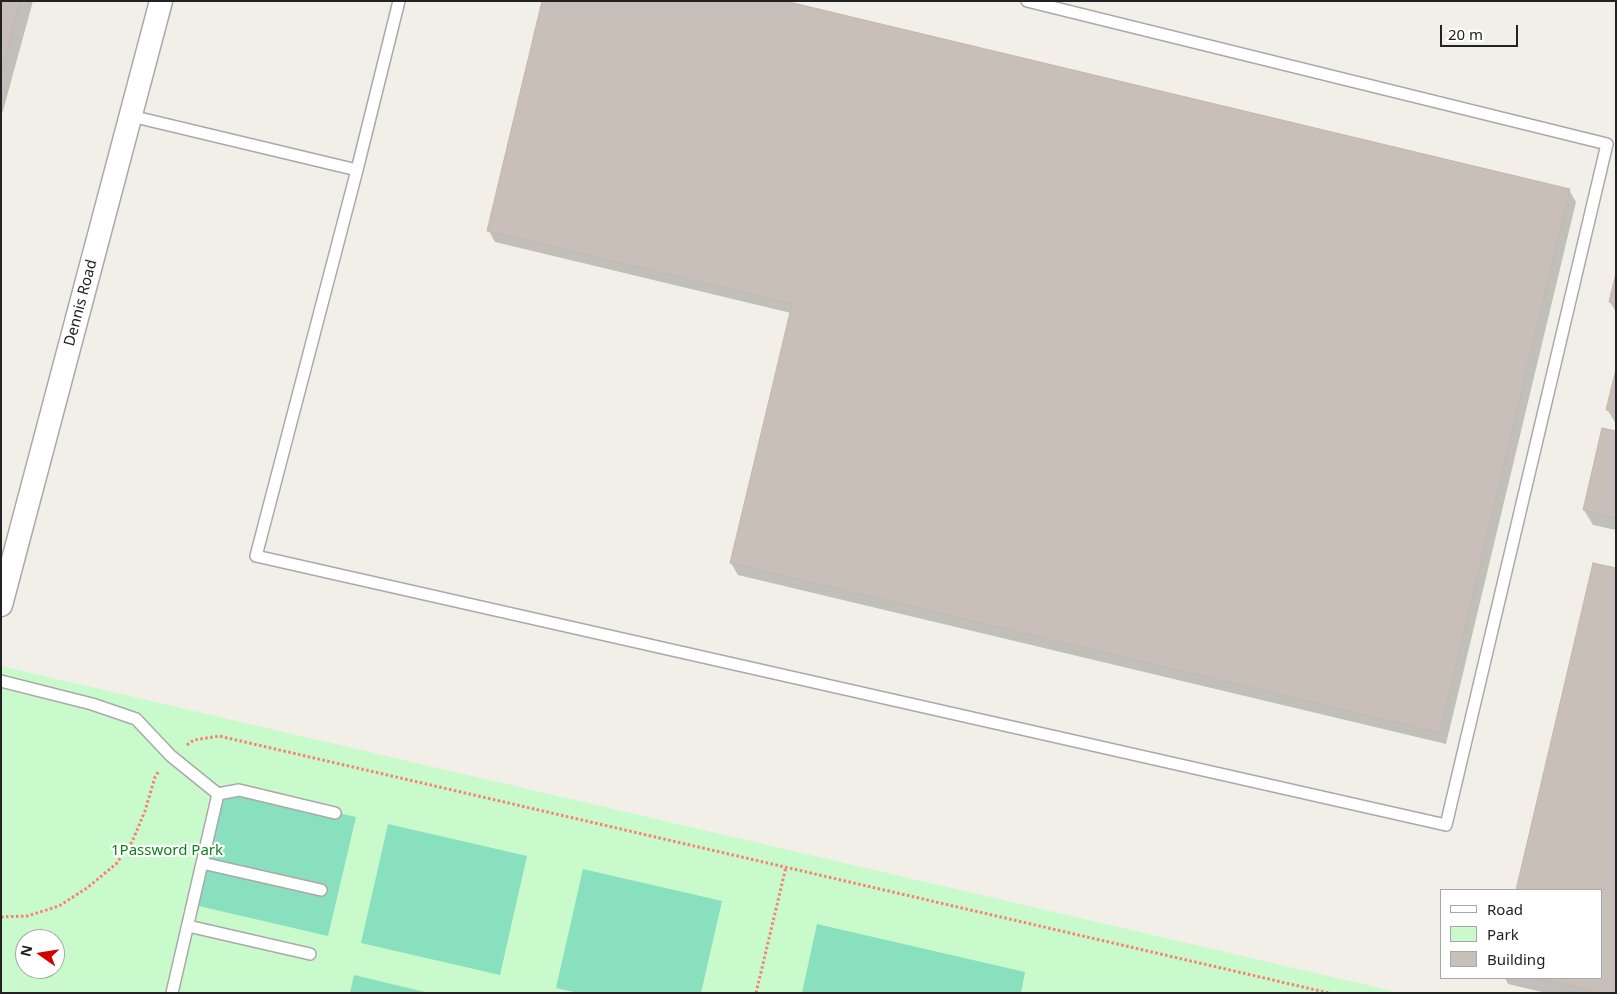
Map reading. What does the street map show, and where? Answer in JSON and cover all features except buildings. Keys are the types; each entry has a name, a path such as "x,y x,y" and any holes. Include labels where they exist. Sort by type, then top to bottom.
{"street":[{"name":"Dennis Road","path":"1,605 161,1"}],"lane":[{"path":"399,1 256,556 1446,825 1607,144 1027,1"},
{"path":"130,116 357,170"},
{"path":"1,681 92,704 136,719 171,756 218,794 239,790 335,814"},
{"path":"172,993 218,794"},
{"path":"202,863 321,890"},
{"path":"188,926 310,954"}],"path":[{"path":"1,917 28,916 58,906 87,888 116,864 132,842 146,811 155,777 171,756 194,740 219,736 1329,993"},
{"path":"756,993 786,867"}],"green space":[{"name":"1Password Park","path":"1,666 1401,993 1,993"},
{"path":"217,785 356,817 328,936 190,904"},
{"path":"388,824 527,856 500,975 361,943"},
{"path":"583,869 722,901 701,993 578,993 556,988"},
{"path":"817,924 1025,972 1021,993 802,993"},
{"path":"354,975 429,993 350,993"}]}
